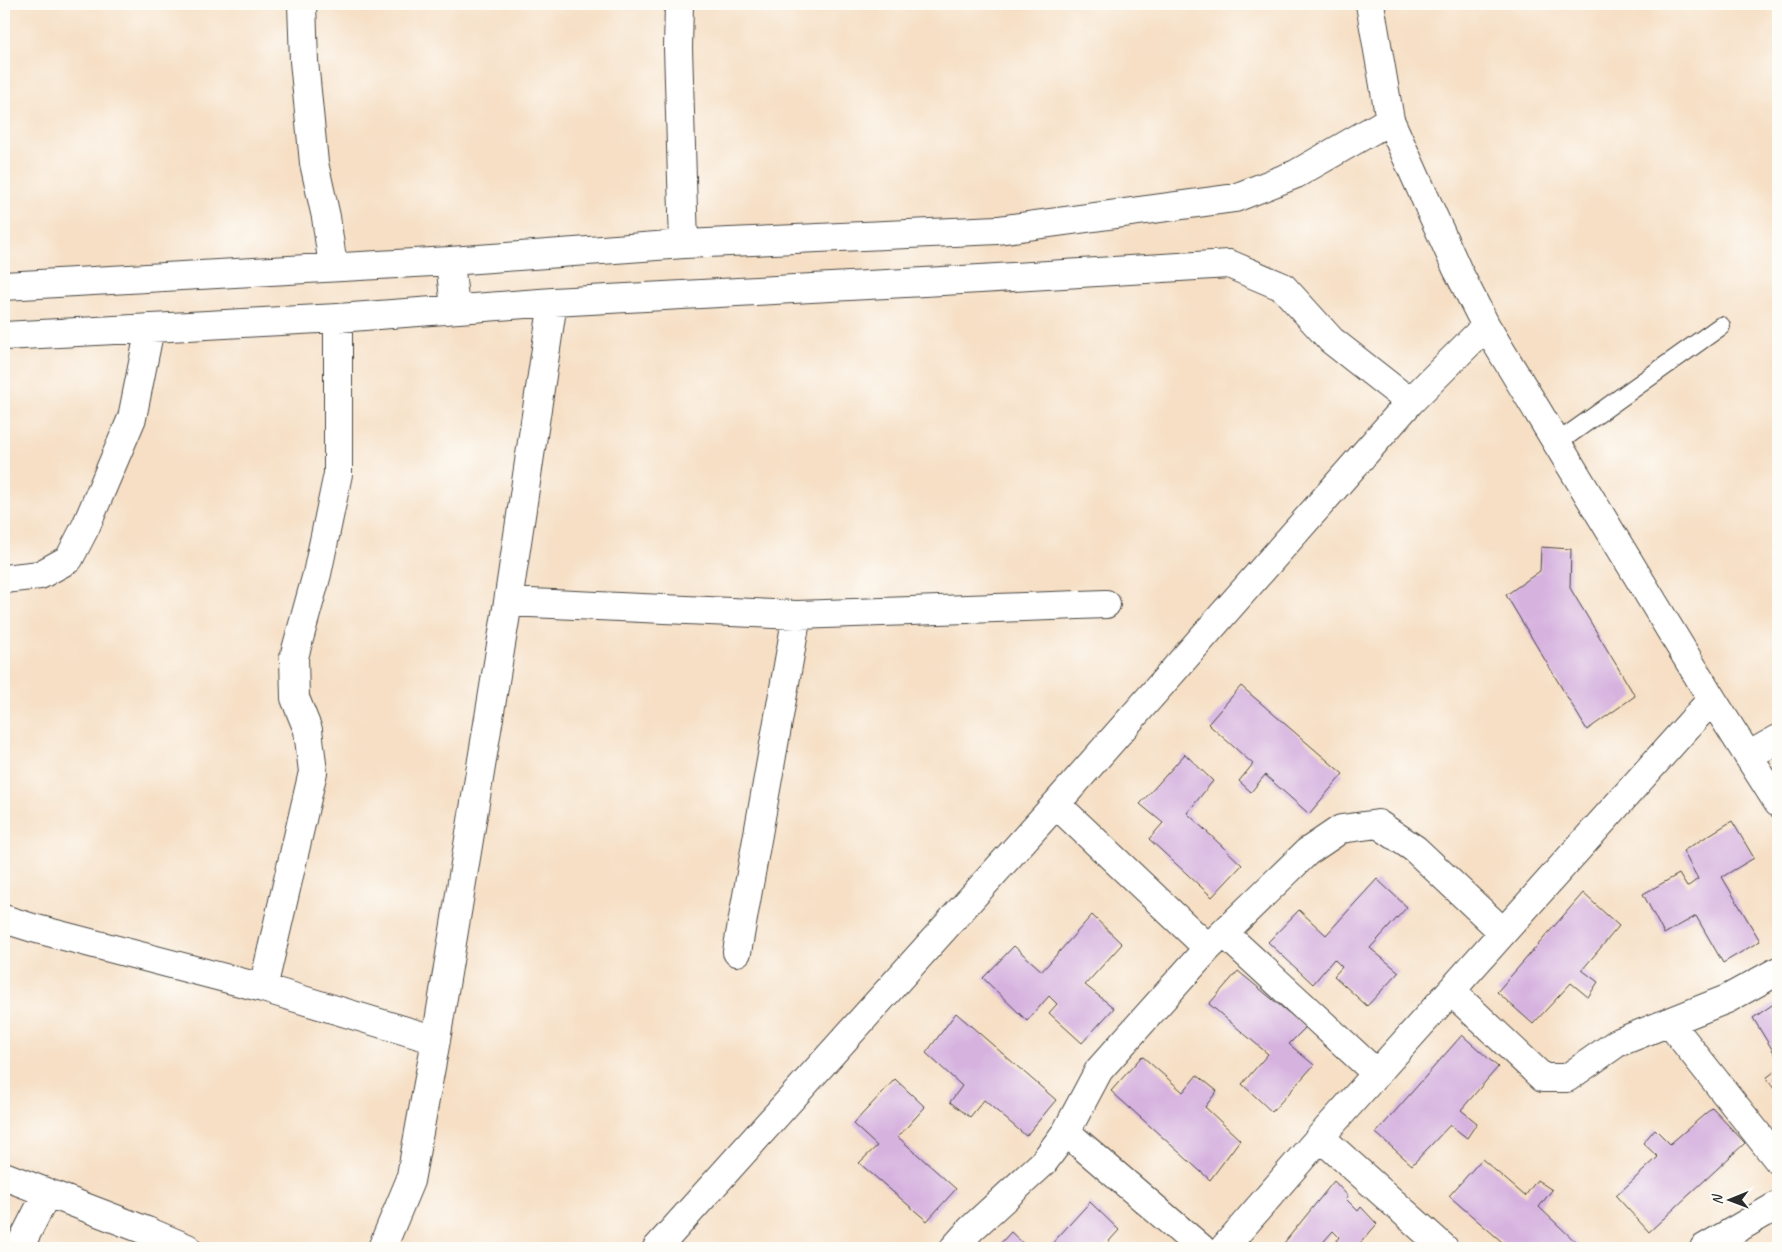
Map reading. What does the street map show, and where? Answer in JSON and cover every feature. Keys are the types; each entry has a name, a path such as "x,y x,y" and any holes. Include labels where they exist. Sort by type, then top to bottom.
{"street":[{"path":"302,4 304,61 314,163 326,217 333,267"},
{"path":"679,4 678,48 684,244"},
{"path":"1370,4 1390,120 1457,269 1486,326 1712,699 1778,803"},
{"path":"4,286 450,261 684,244 998,230 1235,198 1296,174 1390,120"},
{"path":"450,261 455,309"},
{"path":"4,336 338,318 553,302 1229,264 1282,287 1331,340 1410,402"},
{"path":"382,1248 410,1181 436,1040 508,602 553,302"},
{"path":"263,988 313,772 308,730 294,698 294,657 317,574 338,474 338,318"},
{"path":"657,1248 1056,804 1410,402 1486,326"},
{"path":"4,579 40,575 69,559 86,526 132,418 150,328"},
{"path":"508,602 797,615 1106,604"},
{"path":"737,952 797,615"},
{"path":"1224,1248 1376,1074 1712,699"},
{"path":"1748,756 1778,739"},
{"path":"1056,804 1216,941 1376,1074"},
{"path":"954,1248 971,1229 1043,1162 1066,1132 1099,1070 1216,941 1314,847 1341,829 1378,824 1415,849 1503,932"},
{"path":"4,919 263,988 436,1040"},
{"path":"1451,991 1543,1078 1567,1078 1617,1043 1728,999 1778,971"},
{"path":"1669,1022 1778,1160"},
{"path":"1066,1132 1202,1248"},
{"path":"1320,1137 1444,1248"},
{"path":"4,1176 187,1248"},
{"path":"19,1248 47,1193"},
{"path":"1704,1248 1778,1205"}],"lane":[{"path":"1557,443 1722,326"}],"building":[{"path":"1541,547 1571,549 1570,588 1635,696 1587,730 1506,595 1540,571"},
{"path":"1241,686 1343,774 1309,814 1265,775 1251,792 1239,781 1253,764 1208,724"},
{"path":"1185,754 1213,781 1187,813 1242,865 1212,897 1149,839 1163,823 1140,804"},
{"path":"1732,821 1754,858 1722,877 1760,941 1723,963 1696,916 1664,934 1643,894 1679,874 1687,887 1698,879 1683,851"},
{"path":"1377,879 1407,907 1370,948 1399,972 1367,1006 1334,976 1342,967 1334,959 1313,984 1268,942 1299,910 1326,935"},
{"path":"1583,893 1619,926 1582,970 1598,982 1588,997 1571,983 1533,1024 1497,992"},
{"path":"1092,915 1122,944 1085,985 1114,1008 1082,1043 1049,1013 1057,1004 1049,996 1027,1021 983,978 1014,946 1042,971"},
{"path":"1238,971 1306,1027 1289,1044 1314,1065 1272,1112 1242,1084 1268,1054 1209,1004"},
{"path":"1778,1001 1778,1059 1753,1018"},
{"path":"956,1013 1056,1100 1026,1136 984,1100 970,1117 950,1102 962,1086 926,1053"},
{"path":"1462,1035 1498,1067 1461,1110 1477,1123 1467,1138 1450,1125 1412,1165 1376,1133"},
{"path":"1142,1056 1183,1092 1197,1075 1217,1091 1205,1107 1240,1140 1210,1180 1111,1091"},
{"path":"1778,1069 1778,1094 1766,1078"},
{"path":"895,1079 925,1107 898,1137 956,1189 927,1221 859,1163 877,1146 853,1124"},
{"path":"1712,1108 1745,1143 1649,1232 1616,1196 1658,1157 1643,1143 1655,1129 1670,1144"},
{"path":"1482,1159 1525,1196 1537,1180 1552,1190 1539,1207 1579,1245 1577,1248 1509,1248 1449,1196"},
{"path":"1334,1181 1348,1196 1346,1199 1358,1211 1361,1207 1377,1224 1356,1248 1331,1248 1339,1237 1333,1231 1318,1248 1280,1248"},
{"path":"1090,1202 1119,1230 1103,1248 1048,1248"},
{"path":"1011,1232 1028,1248 996,1248"}]}
